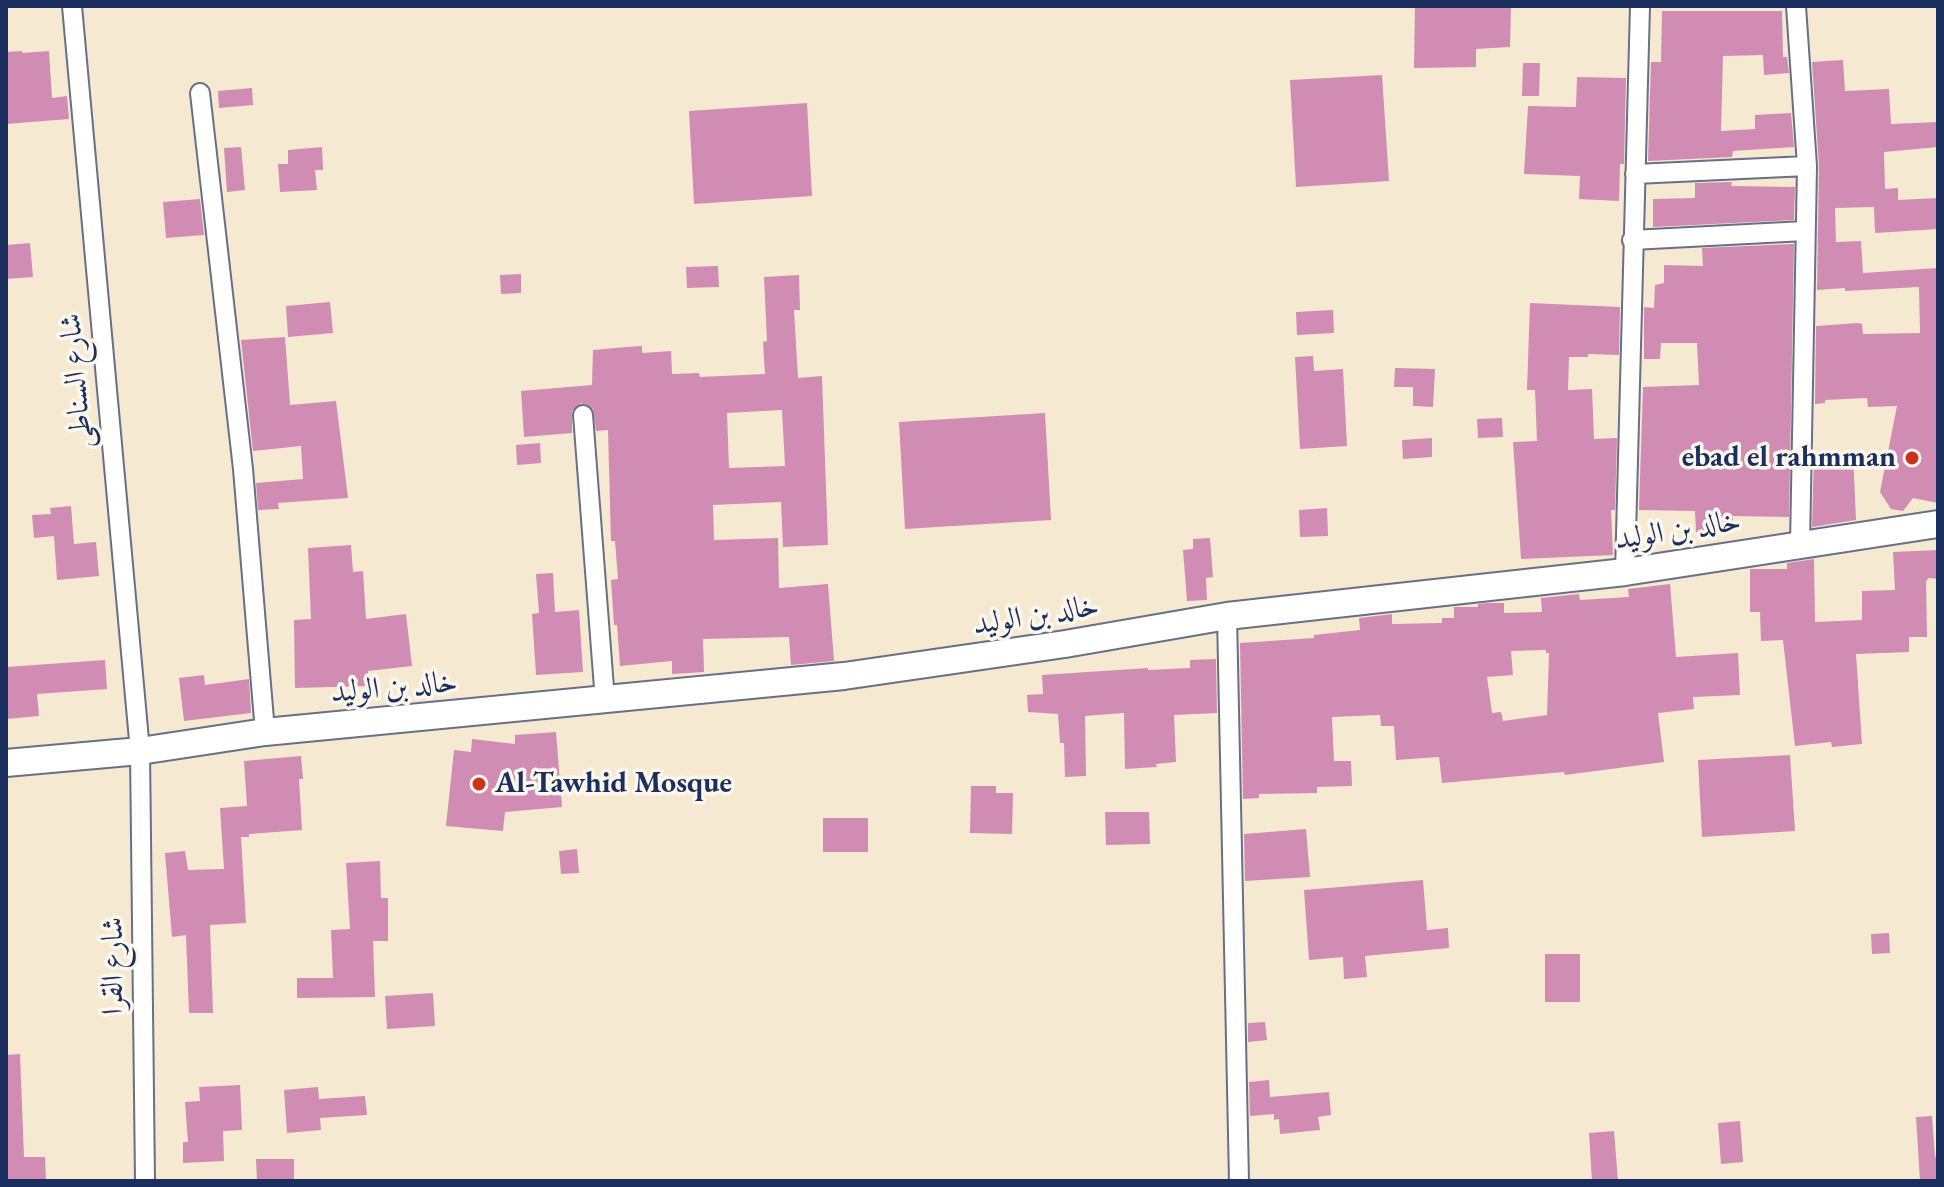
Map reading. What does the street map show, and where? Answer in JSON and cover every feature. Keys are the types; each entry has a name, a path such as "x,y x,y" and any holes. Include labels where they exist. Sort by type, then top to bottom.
{"main road":[{"name":"خالد بن الوليد","path":"6,763 140,751 265,732 844,676 1065,644 1227,616 1625,572 1938,524"}],"street":[{"name":"شارع السناطى","path":"72,6 140,751"},
{"path":"1625,572 1640,6"},
{"path":"1796,6 1807,166 1800,545"},
{"path":"200,93 243,469 265,732"},
{"path":"1635,174 1807,166"},
{"path":"1632,240 1805,231"},
{"path":"583,415 605,701"},
{"path":"1227,616 1239,1181"},
{"name":"شارع القرا","path":"140,751 145,1181"}],"building":[{"path":"1415,6 1511,6 1510,47 1476,49 1476,67 1414,68"},
{"path":"1662,11 1782,11 1783,57 1787,57 1789,73 1764,75 1763,55 1723,56 1721,131 1755,129 1755,115 1791,113 1794,147 1733,151 1732,157 1648,161 1651,62 1661,62"},
{"path":"49,51 52,98 67,96 69,119 6,124 6,52"},
{"path":"1843,60 1845,91 1889,89 1891,124 1938,122 1938,147 1884,152 1885,189 1898,188 1898,200 1938,198 1938,229 1875,233 1874,207 1835,208 1836,242 1861,241 1863,273 1938,268 1938,503 1913,498 1903,511 1891,509 1880,492 1897,406 1868,407 1867,398 1825,400 1825,403 1815,404 1816,326 1858,323 1862,324 1863,334 1920,333 1919,287 1817,290 1819,166 1812,62"},
{"path":"1523,63 1540,63 1539,96 1522,96"},
{"path":"1382,75 1389,181 1296,187 1290,80"},
{"path":"1577,77 1626,78 1624,164 1620,164 1619,201 1579,199 1580,176 1524,174 1528,106 1576,107"},
{"path":"252,88 253,105 219,108 218,91"},
{"path":"807,103 812,196 694,204 689,111"},
{"path":"241,147 245,190 227,192 224,148"},
{"path":"322,147 323,170 315,170 317,190 280,192 278,164 288,164 288,150"},
{"path":"1732,182 1731,186 1795,187 1794,220 1653,227 1653,199 1695,198 1695,183"},
{"path":"200,199 204,235 166,238 163,202"},
{"path":"30,243 33,277 6,279 6,245"},
{"path":"1794,244 1789,517 1733,516 1733,522 1722,523 1722,531 1696,532 1695,511 1639,510 1643,387 1699,385 1697,343 1661,343 1660,359 1644,359 1644,307 1654,308 1655,285 1664,283 1664,265 1703,266 1702,248"},
{"path":"718,266 719,287 687,288 686,267"},
{"path":"521,274 521,293 501,294 500,275"},
{"path":"799,275 800,310 794,310 798,378 822,376 828,545 783,547 781,502 713,505 714,540 778,538 779,588 828,584 834,661 791,665 789,637 703,639 704,672 672,674 672,661 620,666 611,580 618,579 615,541 611,541 608,430 596,431 593,409 581,403 572,411 572,433 524,437 521,391 592,385 593,350 626,347 642,346 642,353 671,351 672,374 699,373 700,377 765,374 764,277","holes":["782,410 785,466 729,468 727,413"]},
{"path":"330,302 333,333 288,337 286,306"},
{"path":"1530,303 1620,307 1619,355 1569,357 1568,390 1592,389 1594,439 1617,438 1615,510 1611,510 1613,555 1521,559 1513,442 1537,441 1535,390 1527,390"},
{"path":"1333,310 1334,333 1297,335 1296,312"},
{"path":"285,337 290,405 336,401 348,498 278,503 279,509 258,510 256,483 303,479 301,446 253,451 241,340"},
{"path":"1313,356 1314,371 1343,369 1347,446 1300,449 1295,357"},
{"path":"1395,368 1435,369 1433,407 1413,406 1413,387 1394,387"},
{"path":"1045,413 1051,520 905,529 899,422"},
{"path":"1502,418 1503,437 1478,438 1477,419"},
{"path":"1432,438 1432,457 1403,459 1402,440"},
{"path":"540,443 541,463 517,465 516,445"},
{"path":"1853,453 1856,520 1812,527 1814,456"},
{"path":"71,506 74,544 96,542 99,576 57,580 54,536 34,538 32,515 51,514 50,508"},
{"path":"1327,508 1328,536 1300,537 1299,510"},
{"path":"1210,538 1213,577 1206,578 1207,600 1187,601 1183,550 1193,549 1193,539"},
{"path":"351,545 353,572 363,571 366,619 406,614 412,666 368,671 369,686 295,688 294,620 311,619 308,548"},
{"path":"1938,550 1938,579 1929,578 1926,581 1927,637 1909,637 1909,652 1856,654 1862,744 1832,747 1831,742 1795,746 1783,640 1761,641 1760,612 1750,612 1750,569 1787,569 1787,563 1814,559 1815,622 1862,620 1862,591 1895,590 1893,552"},
{"path":"553,573 555,612 579,610 583,672 536,675 532,614 539,613 536,574"},
{"path":"1670,584 1676,657 1738,653 1740,695 1693,697 1694,709 1658,713 1664,762 1565,775 1564,772 1442,783 1439,757 1396,760 1394,726 1381,726 1380,715 1332,717 1334,761 1351,761 1352,786 1317,787 1317,793 1259,794 1259,798 1243,799 1240,643 1314,638 1314,635 1360,630 1359,618 1392,614 1392,624 1442,623 1442,618 1454,618 1454,607 1478,607 1478,604 1487,603 1504,603 1504,613 1542,612 1541,598 1579,594 1580,600 1629,597 1628,589","holes":["1546,650 1549,653 1547,715 1503,721 1501,712 1492,713 1487,677 1513,675 1511,651"]},
{"path":"1216,659 1217,713 1174,715 1176,762 1125,769 1124,713 1085,716 1086,776 1065,777 1064,743 1060,743 1058,714 1028,712 1027,695 1043,694 1042,675 1190,668 1190,660"},
{"path":"105,660 107,689 37,694 39,716 6,719 6,667"},
{"path":"204,675 205,685 249,679 251,713 184,721 179,678"},
{"path":"556,732 562,807 505,812 503,831 446,826 454,750 471,752 472,739 515,744 515,735"},
{"path":"1790,755 1795,831 1702,837 1698,760"},
{"path":"301,756 302,830 241,837 246,923 210,925 213,1013 189,1013 186,935 172,937 165,853 185,851 188,870 224,869 220,808 247,806 244,761"},
{"path":"971,786 996,786 996,793 1013,793 1012,834 970,833"},
{"path":"1105,812 1149,812 1150,844 1106,845"},
{"path":"823,818 868,818 868,852 823,852"},
{"path":"1306,829 1310,877 1245,881 1244,834"},
{"path":"577,849 579,873 561,874 559,851"},
{"path":"380,861 381,898 388,898 388,941 373,941 375,997 297,998 297,978 333,978 331,930 350,929 346,863"},
{"path":"1423,880 1427,930 1448,928 1449,948 1365,956 1367,977 1344,979 1343,957 1309,960 1304,890"},
{"path":"1889,933 1890,953 1872,954 1871,934"},
{"path":"1545,954 1580,954 1580,1002 1545,1002"},
{"path":"433,993 435,1026 387,1029 385,996"},
{"path":"1265,1022 1267,1040 1248,1042 1248,1023"},
{"path":"20,1054 24,1157 45,1157 46,1181 6,1181 6,1055"},
{"path":"1269,1080 1270,1097 1329,1092 1331,1115 1318,1117 1320,1130 1280,1134 1279,1119 1274,1120 1274,1114 1250,1116 1249,1082"},
{"path":"240,1085 242,1130 223,1131 224,1161 183,1163 183,1142 188,1142 185,1102 200,1101 199,1087"},
{"path":"318,1087 319,1099 365,1096 367,1115 320,1118 321,1130 287,1133 284,1090"},
{"path":"1932,1116 1938,1181 1920,1181 1916,1117"},
{"path":"1740,1121 1743,1162 1721,1164 1718,1123"},
{"path":"1614,1131 1618,1181 1592,1181 1589,1133"},
{"path":"256,1159 294,1159 294,1181 257,1181"}],"place":[{"name":"ebad el rahmman","path":"1912,458"},
{"name":"Al-Tawhid Mosque","path":"479,784"}]}
